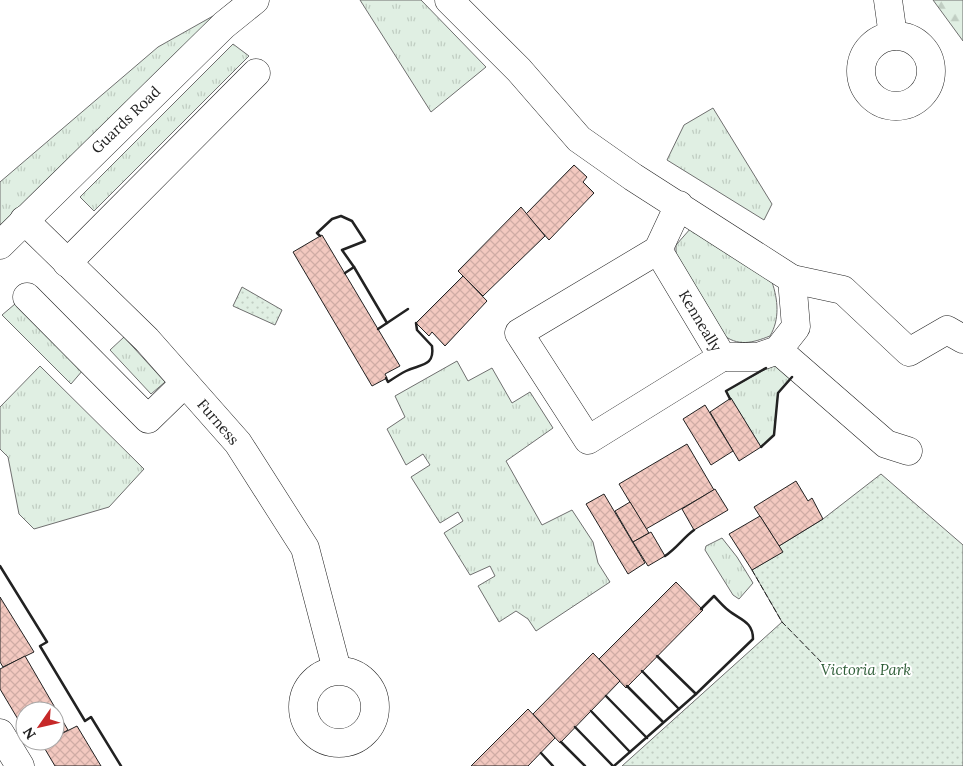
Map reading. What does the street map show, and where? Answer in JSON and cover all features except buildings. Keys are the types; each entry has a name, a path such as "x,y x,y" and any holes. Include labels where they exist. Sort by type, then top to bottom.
{"street":[{"name":"Guards Road","path":"0,245 224,25 255,0"},
{"path":"449,0 519,70 579,139 633,177 679,204 792,279 843,290 909,352 947,330 963,338"},
{"path":"888,0 893,36"},
{"path":"67,263 256,73"},
{"path":"679,204 658,250 519,332 588,440 722,357"},
{"name":"Furness","path":"24,220 147,340 238,442 304,548 337,670"},
{"name":"Kenneally","path":"658,250 722,357 758,357 778,350"},
{"path":"792,279 796,327 778,350 886,444 908,451"},
{"path":"27,297 148,419 184,383"},
{"path":"0,733 20,766"}],"green space":[{"path":"360,0 421,0 486,67 431,112"},
{"path":"933,0 963,0 963,41"},
{"path":"213,16 0,233 0,182 158,47"},
{"path":"233,44 249,56 94,211 80,197"},
{"path":"713,108 772,204 764,220 667,160 684,125"},
{"path":"691,228 772,282 776,296 777,316 770,336 739,342 722,334 676,255 676,245"},
{"path":"242,287 282,310 275,325 233,306"},
{"path":"15,304 83,370 71,384 2,315"},
{"path":"124,337 165,382 151,394 110,350"},
{"path":"457,361 468,381 492,368 512,403 530,392 553,428 506,461 542,525 572,510 593,542 598,563 610,582 536,631 528,619 516,611 499,622 478,586 495,576 490,566 470,575 444,533 463,521 458,512 440,523 411,477 430,465 423,454 406,465 387,429 405,417 395,396"},
{"path":"775,364 792,378 778,393 774,435 761,447 726,391"},
{"path":"40,366 144,469 109,507 34,529 19,514 8,457 0,449 0,407"},
{"name":"Victoria Park","path":"881,474 963,545 963,766 622,766 782,622 752,570 782,552 779,546 823,519"},
{"path":"722,538 737,557 753,583 739,599 733,595 705,550 706,546"}],"fence":[{"path":"752,570 782,622 827,668"}],"wall":[{"path":"320,236 317,233 332,219 341,216 352,221 365,241 342,250 354,267 345,273"},
{"path":"354,267 387,323"},
{"path":"378,329 408,309"},
{"path":"386,378 388,382 406,371 425,364 431,358 432,346 417,330 416,323"},
{"path":"730,399 726,391 766,368"},
{"path":"761,447 774,435 778,393 792,377"},
{"path":"665,556 694,530"},
{"path":"0,566 47,642 40,646 85,721 91,717 121,766"},
{"path":"657,656 696,694 753,639 751,628 714,596 701,609"},
{"path":"642,671 679,709"},
{"path":"627,686 663,722"},
{"path":"614,766 696,694"},
{"path":"606,696 647,738"},
{"path":"591,711 630,752"},
{"path":"575,727 613,766"},
{"path":"561,742 585,766"},
{"path":"541,753 553,766"}]}
